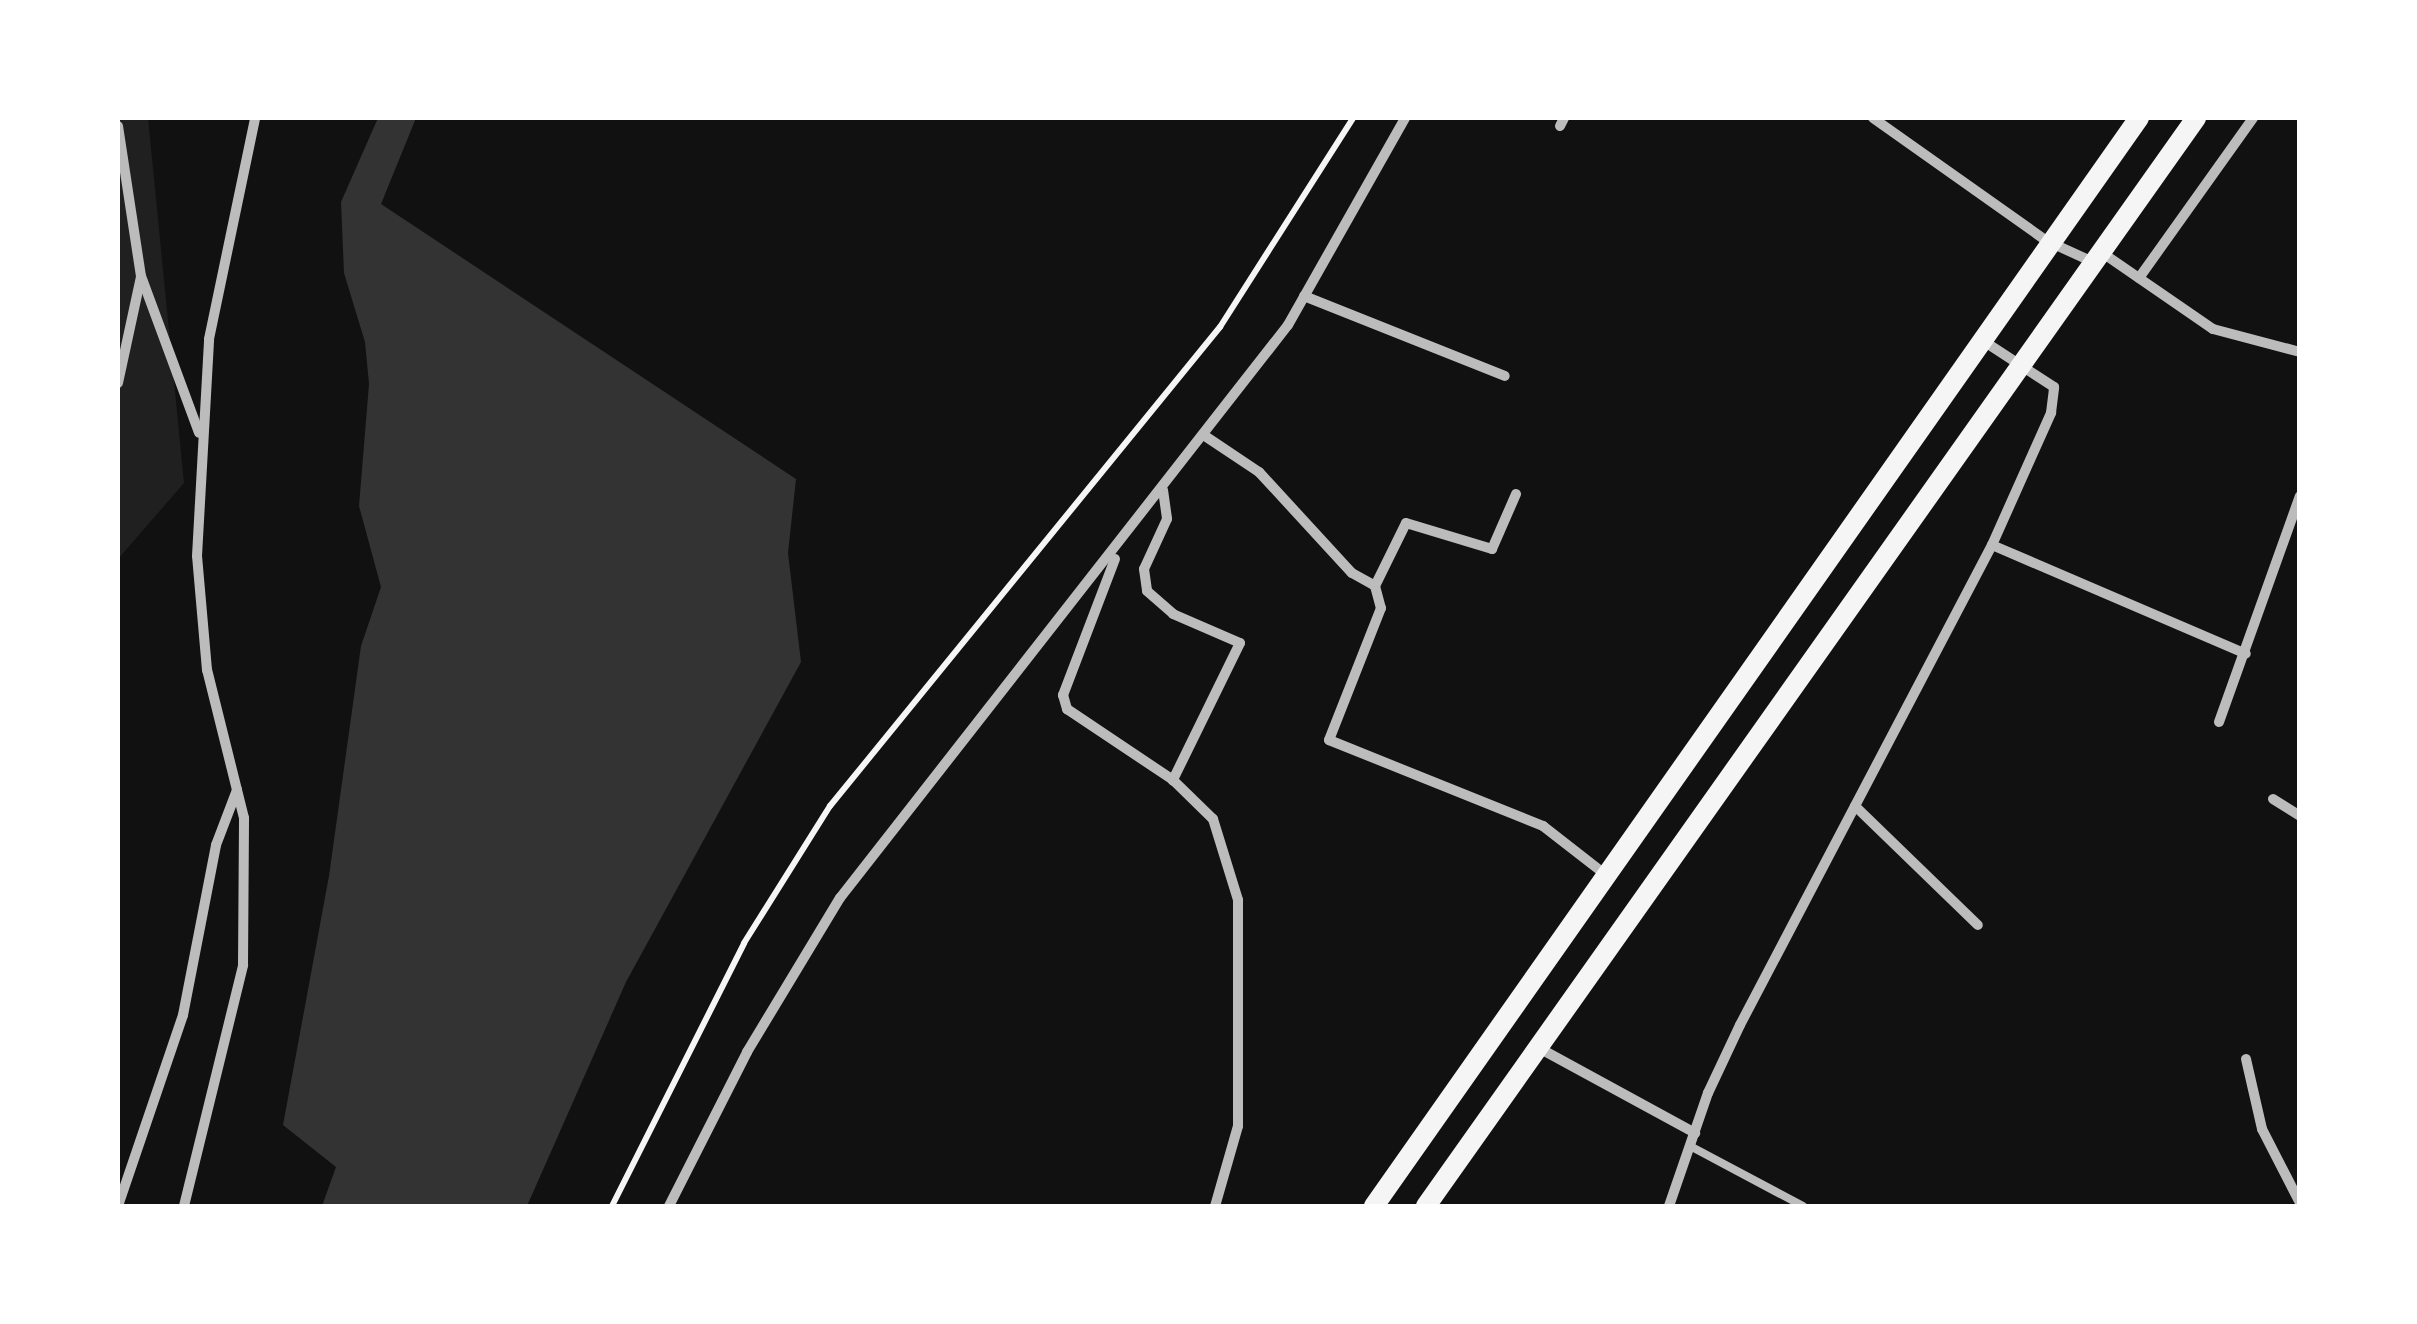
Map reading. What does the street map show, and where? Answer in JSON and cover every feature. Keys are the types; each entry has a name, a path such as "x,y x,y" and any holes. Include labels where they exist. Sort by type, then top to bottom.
{"main road":[{"path":"1374,1206 2047,241 2140,118"},
{"path":"1426,1206 2196,118"}],"street":[{"path":"184,1206 243,965 248,894 237,790 198,617 201,439 209,339 255,118"},
{"path":"669,1206 747,1052 840,898 1204,436 1304,296 1405,118"},
{"path":"1872,118 2047,241 2097,257 2139,278 2213,329 2300,352"},
{"path":"2139,278 2253,118"},
{"path":"118,126 141,276 201,439"},
{"path":"118,383 141,276"},
{"path":"1304,296 1504,376"},
{"path":"1670,1206 1695,1133 1740,1025 1992,545 2051,413 2054,387 1981,339"},
{"path":"1204,436 1259,472 1352,573 1375,586"},
{"path":"1163,490 1167,519 1144,570 1147,591 1173,614 1240,643 1173,780"},
{"path":"1516,494 1492,548 1406,524 1375,586 1381,608 1329,740 1542,826 1606,875"},
{"path":"2220,722 2300,496"},
{"path":"1992,545 2246,654"},
{"path":"1119,547 1062,695 1067,709 1173,780 1213,820 1238,900 1238,1126 1214,1206"},
{"path":"118,1206 184,1015 216,846 237,790"},
{"path":"2274,799 2300,816"},
{"path":"1855,806 1978,925"},
{"path":"1538,1048 1695,1133"},
{"path":"2246,1059 2262,1129 2300,1203"}],"lane":[{"path":"1690,1146 1804,1206"}],"path":[{"path":"612,1206 744,943 830,806 1220,327 1353,118"}],"shaded area":[{"path":"118,118 148,118 184,483 118,559"},
{"path":"378,118 416,118 381,204 796,479 788,553 801,662 626,982 527,1206 322,1206 336,1167 283,1125 329,876 361,646 381,587 359,506 369,384 365,342 344,273 341,202"}]}
